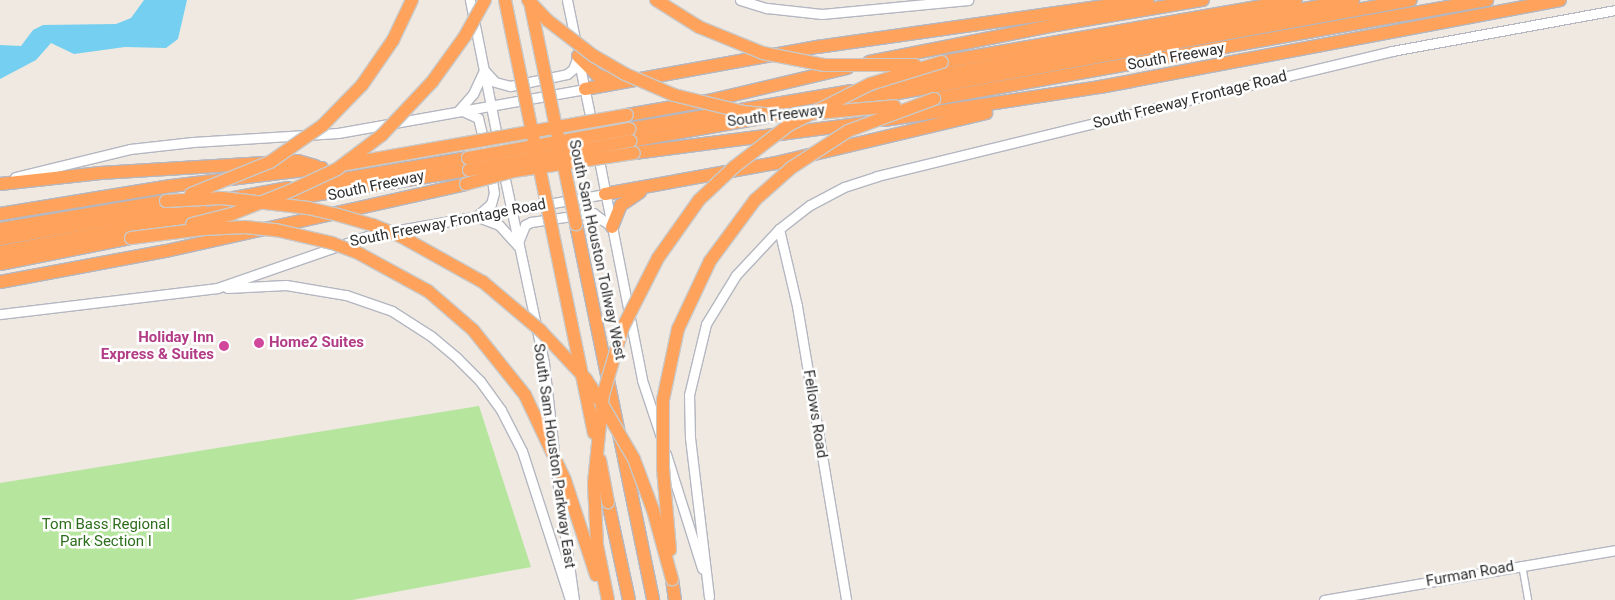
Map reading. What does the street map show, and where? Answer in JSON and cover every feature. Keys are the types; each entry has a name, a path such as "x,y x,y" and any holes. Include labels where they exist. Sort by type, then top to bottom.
{"highway":[{"path":"166,201 250,172 286,152 323,125 362,85 393,40 412,0"},
{"path":"0,264 131,238 232,214 337,169 382,135 416,101 465,36 485,0"},
{"path":"505,0 629,600"},
{"path":"529,0 565,35 625,74 650,86 713,106 751,113 808,116 875,109 1339,24 1487,0"},
{"name":"South Sam Houston Tollway West","path":"529,0 634,507"},
{"path":"540,0 576,224"},
{"path":"656,0 699,26 763,53 825,65 867,67 942,62"},
{"path":"585,89 836,44 1148,0"},
{"path":"1174,0 1198,1"},
{"path":"606,600 597,544 594,493 602,404 612,356 622,327 658,258 700,200 734,167 789,125 870,84 942,62 1046,42 1296,0"},
{"path":"631,141 1353,0"},
{"path":"0,239 468,164 631,141 1411,0"},
{"path":"1339,24 1454,0"},
{"name":"South Freeway","path":"0,282 166,251 466,184 631,141 938,113 1100,87 1560,0"},
{"name":"South Freeway","path":"0,214 170,186 322,168 712,100 875,61 1018,32 1198,1"},
{"path":"578,56 597,75 619,82"},
{"path":"605,194 776,163 1100,87"},
{"path":"675,600 663,468 663,400 678,329 710,261 755,200 791,168 848,131 934,98"},
{"path":"0,183 100,173 298,162 322,168"},
{"path":"0,252 468,164"},
{"path":"612,227 628,198 650,186"},
{"path":"0,229 166,201 222,198 308,208 373,225 402,237 483,282 540,330 586,379 600,399 634,459 653,510 672,579"},
{"path":"131,238 211,228 276,230 360,254 428,291 474,330 525,395 565,480 606,600"},
{"path":"0,289 46,274"},
{"path":"608,502 623,600"},
{"path":"634,507 653,600"},
{"path":"634,507 660,600"}],"main road":[{"name":"South Sam Houston Parkway East","path":"470,0 517,245 544,363 563,534 574,600"},
{"path":"567,0 642,380 697,548 709,599"},
{"path":"743,0 782,11 834,14 968,0"},
{"name":"South Freeway Frontage Road","path":"709,599 690,438 689,395 706,324 736,275 778,228 827,196 877,176 1392,51 1615,10"},
{"path":"459,110 473,94 484,70 495,82 510,86 567,74 573,69 578,56"},
{"path":"0,183 130,149 193,142 338,133 585,89"},
{"path":"459,110 478,118 483,129 494,193 491,204 476,216 498,225 517,245 525,225 531,222 593,213 612,227"},
{"name":"South Freeway Frontage Road","path":"0,314 217,288 370,235 605,194"},
{"name":"Fellows Road","path":"778,228 797,306 846,600"},
{"path":"217,288 286,286 346,295 392,311 431,336 458,359 480,381 501,410 522,450 570,600"},
{"name":"Furman Road","path":"1324,600 1615,550"}],"street":[{"path":"1522,565 1528,600"}],"green space":[{"name":"Tom Bass Regional Park Section I","path":"479,406 531,567 352,600 0,600 0,483"}],"water":[{"path":"144,0 187,0 178,39 166,48 125,47 74,54 51,43 36,60 0,79 0,45 21,46 33,30 43,25 116,24 131,18"}],"place":[{"name":"Home2 Suites","path":"259,343"},
{"name":"Holiday Inn Express & Suites","path":"224,346"}]}
